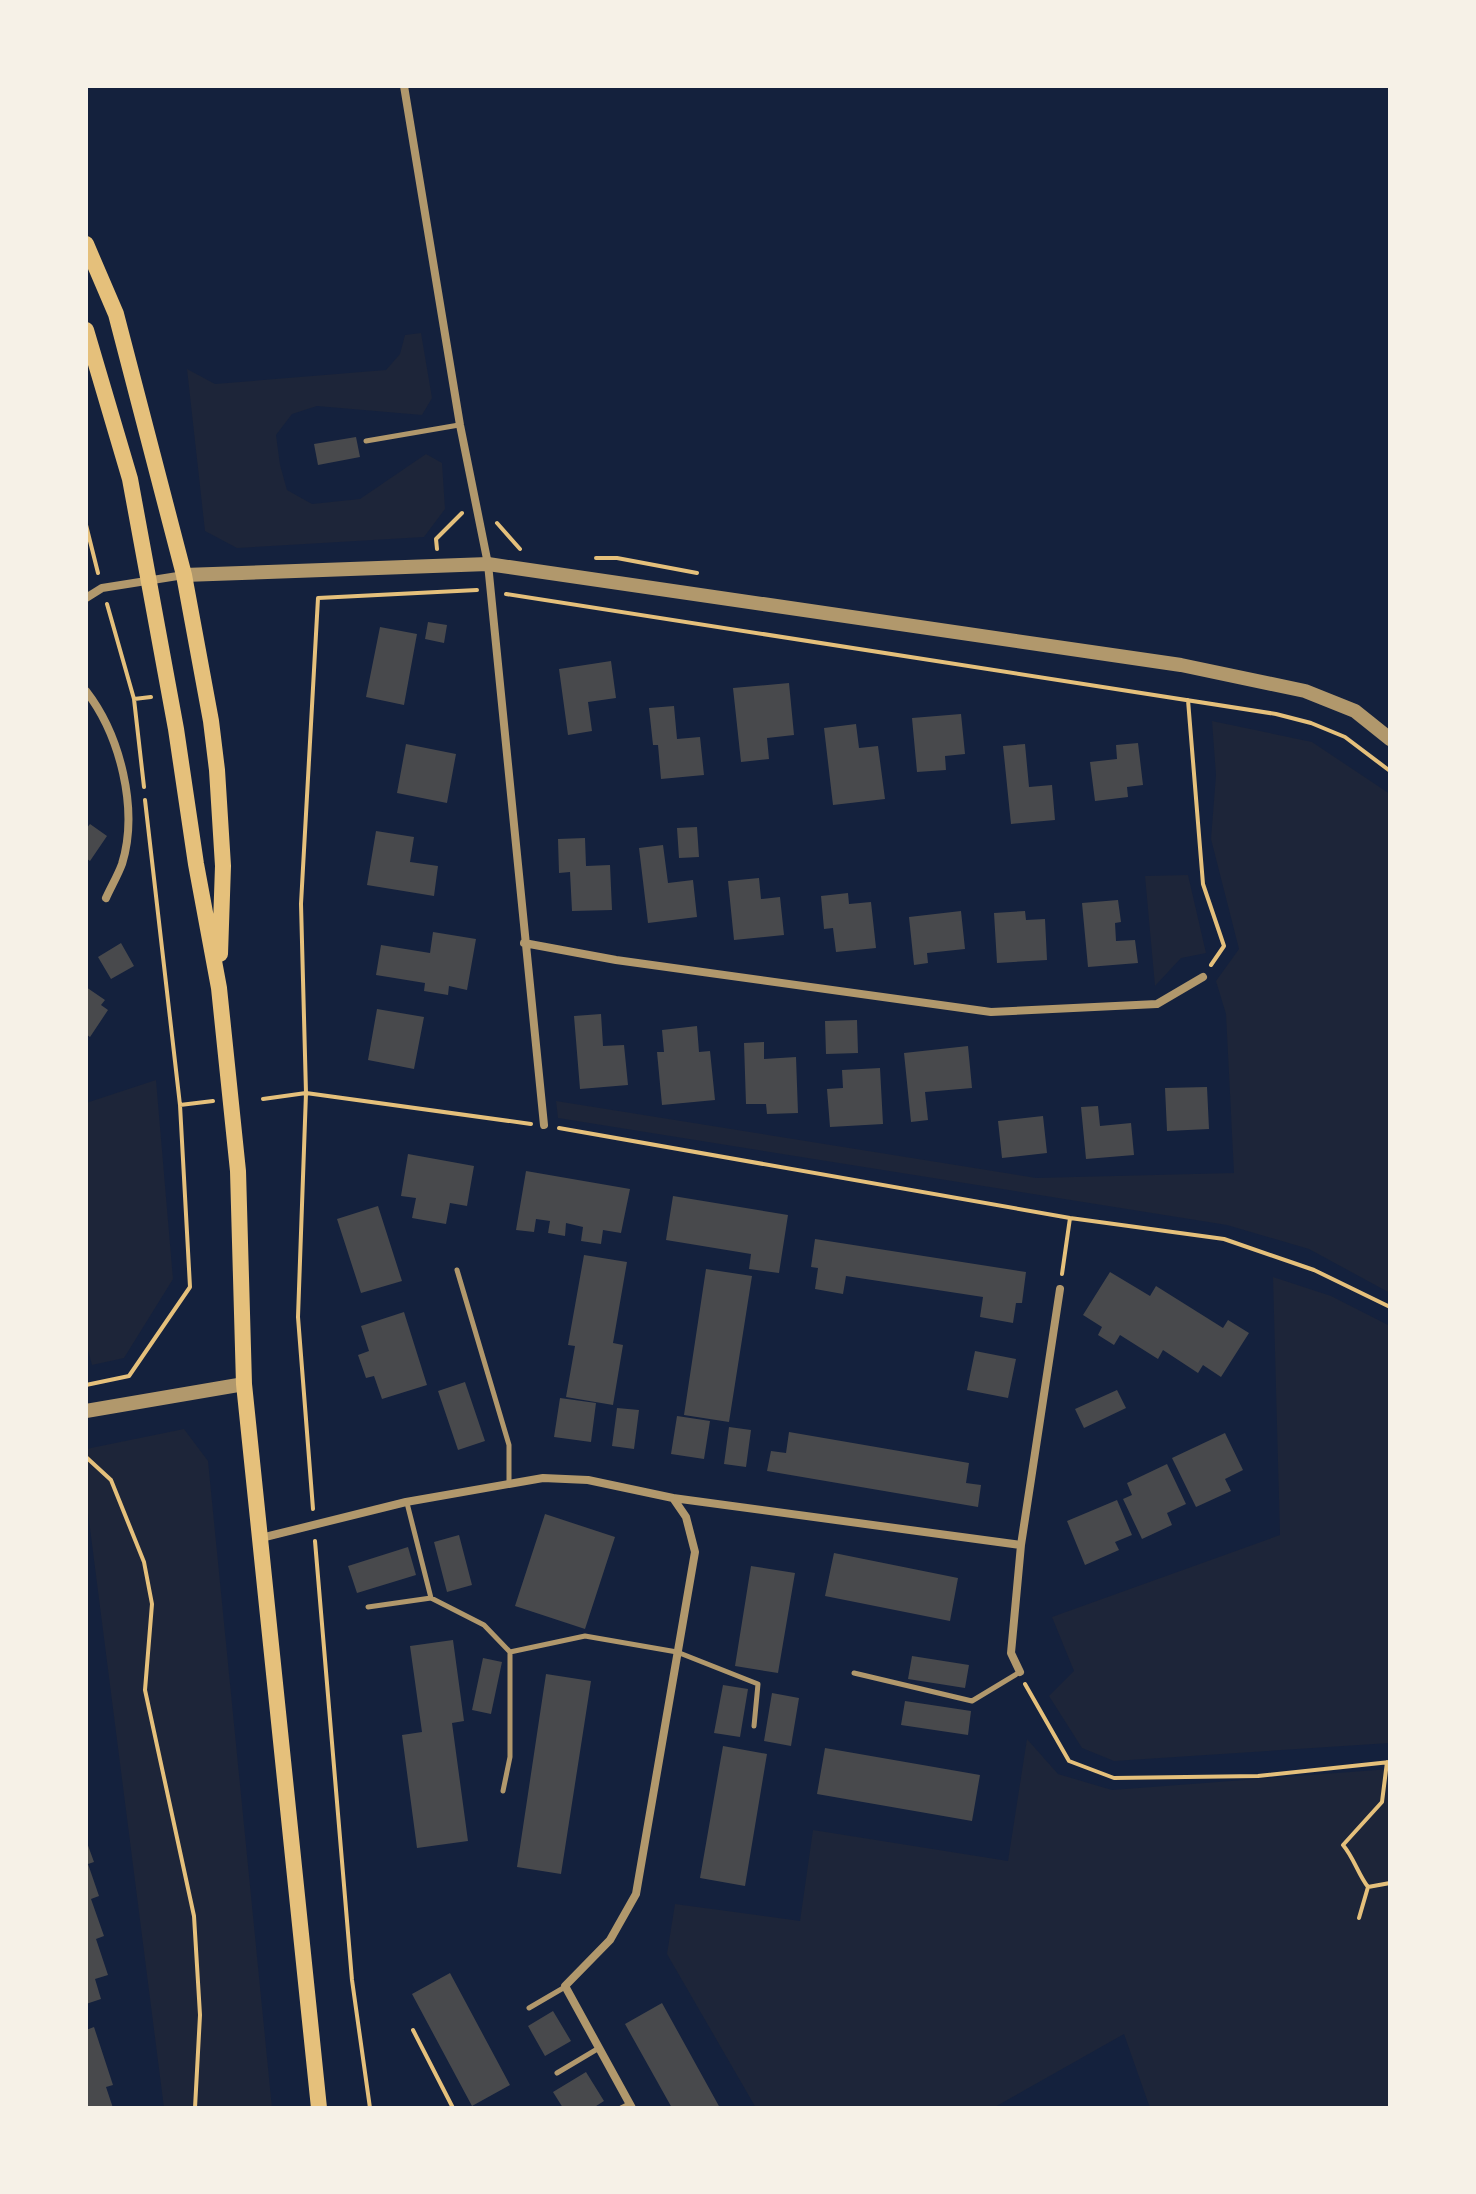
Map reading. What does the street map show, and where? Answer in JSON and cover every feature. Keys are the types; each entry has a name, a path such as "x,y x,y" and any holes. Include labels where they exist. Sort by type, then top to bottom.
{"main road":[{"path":"86,244 116,314 184,575 211,721 223,866 219,988"},
{"path":"86,330 130,479 219,988 238,1171 244,1384 318,2108"}],"street":[{"path":"404,86 460,425 488,564 544,1125"},
{"path":"86,598 102,588 184,575 488,564 1181,665 1305,691 1355,711 1390,739"},
{"path":"86,691 102,712 120,755 128,819 122,862 106,898"},
{"path":"524,943 616,960 991,1012 1157,1004 1203,977"},
{"path":"1020,1672 1011,1653 1021,1545 1060,1289"},
{"path":"86,1411 244,1384"},
{"path":"260,1538 406,1502 543,1478 588,1480 673,1498 1021,1545"},
{"path":"627,2107 565,1986 610,1940 636,1894 695,1552 686,1517 673,1498"}],"lane":[{"path":"366,441 460,425"},
{"path":"457,1270 509,1445 509,1483"},
{"path":"406,1502 431,1598"},
{"path":"368,1607 431,1598 484,1625 510,1652 510,1757 503,1791"},
{"path":"510,1652 585,1636 677,1652 758,1684 754,1726"},
{"path":"854,1673 972,1701 1020,1672"},
{"path":"529,2008 565,1986"},
{"path":"557,2073 599,2048"}],"path":[{"path":"436,539 454,523 474,495"},
{"path":"134,699 152,697 153,706"},
{"path":"1188,700 1203,884 1224,946 1203,977"},
{"path":"263,1099 306,1093 544,1125 1070,1218 1224,1239 1314,1270 1390,1307"},
{"path":"86,1385 129,1376 190,1287 180,1105 215,1100"},
{"path":"1060,1289 1070,1218"},
{"path":"86,1457 111,1480 144,1562 152,1604 145,1690 194,1916 200,2015 195,2108"},
{"path":"1020,1672 1069,1761 1114,1778 1258,1776 1388,1762 1382,1802 1343,1845 1368,1887"},
{"path":"1368,1887 1390,1883"},
{"path":"1359,1918 1368,1887"},
{"path":"413,2030 453,2108"}],"shaded area":[{"path":"421,333 432,398 422,415 317,406 292,414 276,435 287,490 312,504 360,499 426,454 442,463 445,509 424,537 237,548 205,531 187,369 215,384 386,370 400,354 405,335"},
{"path":"1212,721 1312,742 1390,794 1390,1293 1309,1249 1227,1225 558,1118 556,1101 1036,1178 1234,1173 1226,1014 1216,981 1239,949 1211,839 1216,775"},
{"path":"1188,875 1206,953 1181,958 1155,986 1145,876"},
{"path":"156,1080 173,1279 124,1358 92,1365 86,1343 86,1103"},
{"path":"1273,1277 1331,1296 1390,1326 1390,1743 1114,1761 1082,1748 1049,1696 1074,1671 1052,1617 1280,1535"},
{"path":"184,1429 208,1461 272,2108 164,2108 86,1497 86,1449"},
{"path":"1027,1739 1058,1774 1112,1790 1390,1769 1390,2108 1150,2108 1124,2034 993,2108 756,2108 667,1954 675,1904 800,1921 813,1830 1008,1861"}],"building":[{"path":"356,437 360,457 318,465 314,444"},
{"path":"428,622 447,625 444,643 425,639"},
{"path":"380,627 417,634 404,705 366,697"},
{"path":"611,661 616,698 588,702 592,731 568,735 559,669"},
{"path":"789,683 794,735 767,738 769,759 741,762 733,688"},
{"path":"674,706 677,739 700,737 704,775 661,779 658,745 653,745 649,708"},
{"path":"961,714 965,754 945,756 946,770 917,772 912,718"},
{"path":"856,724 859,748 878,746 885,799 833,805 824,728"},
{"path":"1138,743 1143,785 1127,787 1128,797 1095,801 1090,762 1117,759 1116,745"},
{"path":"406,744 456,754 447,803 397,793"},
{"path":"1025,744 1029,787 1052,785 1055,820 1011,824 1003,746"},
{"path":"90,824 107,836 90,861 86,858 86,829"},
{"path":"697,827 699,857 679,858 677,828"},
{"path":"376,831 414,837 410,862 438,866 434,896 367,885"},
{"path":"585,838 586,866 610,865 612,910 572,911 570,872 559,873 558,839"},
{"path":"663,845 668,883 693,880 697,917 648,923 639,848"},
{"path":"759,878 761,899 780,897 784,935 734,940 728,881"},
{"path":"848,893 849,904 871,902 876,948 836,952 833,928 824,929 821,896"},
{"path":"1118,900 1121,922 1115,923 1116,941 1135,940 1138,963 1088,967 1082,903"},
{"path":"961,911 965,949 927,953 928,963 914,965 909,917"},
{"path":"1025,911 1026,920 1045,919 1047,960 997,963 994,913"},
{"path":"433,932 476,939 467,990 449,986 448,995 424,991 425,983 376,975 381,945 430,953"},
{"path":"121,943 134,966 111,979 98,957"},
{"path":"86,987 105,1000 101,1005 108,1010 90,1037 86,1034"},
{"path":"377,1009 424,1017 414,1069 368,1060"},
{"path":"601,1014 603,1046 624,1045 628,1085 580,1089 574,1016"},
{"path":"857,1020 858,1053 826,1054 825,1021"},
{"path":"697,1026 699,1052 710,1051 715,1100 662,1105 657,1052 664,1052 662,1030"},
{"path":"764,1042 764,1059 796,1057 798,1113 767,1114 766,1104 746,1104 744,1043"},
{"path":"968,1046 972,1088 925,1092 928,1120 911,1122 904,1053"},
{"path":"880,1068 883,1124 830,1127 827,1089 843,1088 842,1070"},
{"path":"1207,1087 1209,1129 1167,1131 1165,1088"},
{"path":"1098,1106 1100,1126 1131,1123 1134,1155 1086,1159 1081,1107"},
{"path":"1043,1116 1047,1153 1002,1158 998,1121"},
{"path":"408,1154 474,1166 467,1206 450,1203 446,1224 412,1218 416,1198 401,1196"},
{"path":"526,1171 630,1189 621,1233 603,1230 601,1244 581,1241 583,1227 566,1223 565,1236 548,1233 550,1221 536,1219 534,1232 516,1230"},
{"path":"673,1196 788,1215 779,1273 749,1269 751,1254 666,1240"},
{"path":"378,1206 402,1281 361,1293 337,1219"},
{"path":"815,1239 1026,1272 1022,1303 1016,1303 1013,1323 980,1317 983,1297 846,1276 843,1294 815,1289 818,1268 811,1267"},
{"path":"584,1255 627,1262 613,1343 623,1345 613,1405 566,1397 575,1346 568,1345"},
{"path":"706,1269 752,1276 729,1422 684,1415"},
{"path":"1110,1272 1150,1296 1156,1286 1223,1328 1228,1320 1249,1333 1221,1377 1203,1365 1198,1373 1163,1350 1158,1359 1120,1335 1114,1345 1098,1335 1102,1327 1083,1315"},
{"path":"404,1312 427,1385 382,1399 374,1376 366,1378 358,1355 369,1351 361,1326"},
{"path":"975,1351 1016,1359 1008,1398 967,1390"},
{"path":"465,1382 485,1441 458,1450 438,1391"},
{"path":"1117,1390 1126,1408 1084,1428 1075,1409"},
{"path":"560,1398 596,1403 591,1442 554,1437"},
{"path":"617,1408 639,1410 634,1449 612,1446"},
{"path":"677,1416 710,1421 704,1459 671,1454"},
{"path":"729,1427 751,1430 746,1467 724,1464"},
{"path":"789,1432 969,1463 966,1483 981,1485 978,1507 767,1471 771,1451 786,1453"},
{"path":"1225,1433 1243,1470 1225,1479 1231,1491 1196,1507 1172,1458"},
{"path":"1167,1464 1186,1504 1167,1513 1172,1525 1142,1539 1123,1499 1132,1495 1127,1483"},
{"path":"1117,1500 1132,1535 1115,1542 1119,1550 1085,1565 1067,1521"},
{"path":"545,1514 615,1537 585,1629 515,1606"},
{"path":"459,1535 472,1585 447,1592 434,1542"},
{"path":"408,1547 416,1575 357,1593 348,1566"},
{"path":"834,1553 958,1578 950,1621 825,1596"},
{"path":"751,1566 795,1573 778,1673 735,1666"},
{"path":"453,1640 464,1721 452,1723 468,1841 417,1848 402,1735 422,1732 410,1646"},
{"path":"912,1656 969,1665 965,1688 908,1679"},
{"path":"483,1658 502,1662 491,1714 472,1710"},
{"path":"546,1674 591,1681 561,1874 517,1867"},
{"path":"723,1685 748,1689 740,1737 714,1733"},
{"path":"772,1693 799,1698 791,1746 764,1741"},
{"path":"905,1701 971,1711 968,1735 901,1725"},
{"path":"723,1746 767,1754 745,1886 700,1878"},
{"path":"825,1748 980,1775 972,1821 817,1794"},
{"path":"86,1840 94,1862 88,1864 99,1896 91,1899 104,1936 96,1939 108,1975 95,1979 101,1999 86,2004"},
{"path":"450,1973 510,2085 472,2106 412,1994"},
{"path":"662,2003 720,2108 672,2108 625,2024"},
{"path":"553,2011 571,2041 545,2056 528,2026"},
{"path":"94,2027 113,2085 106,2087 113,2108 86,2108 86,2030"},
{"path":"586,2072 604,2101 593,2108 563,2108 553,2092"}]}
